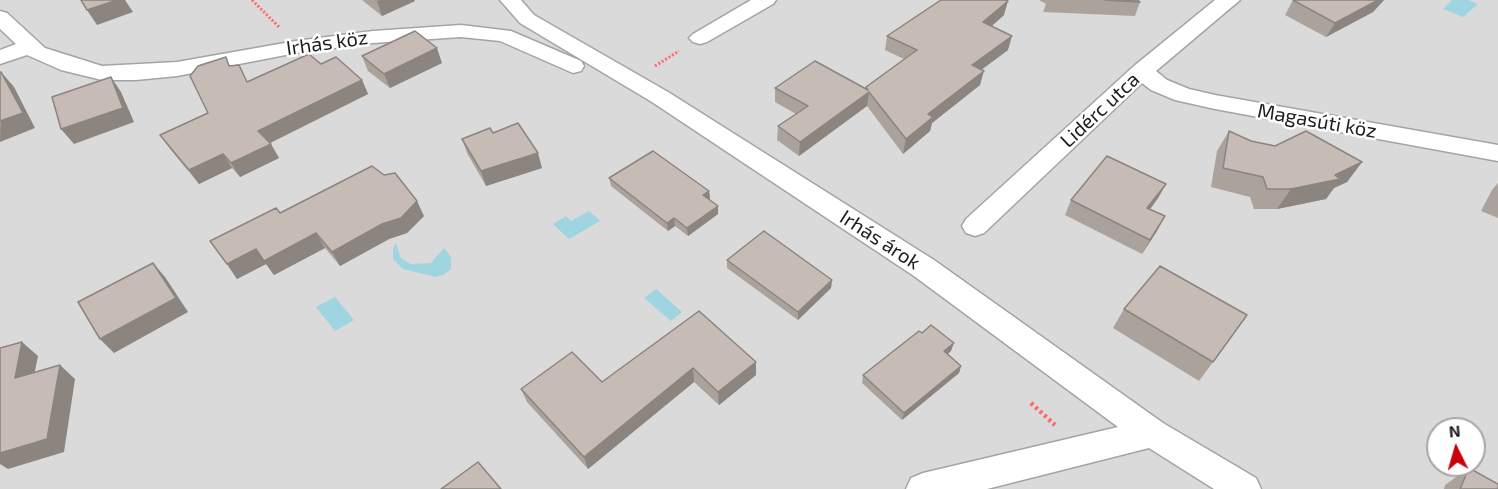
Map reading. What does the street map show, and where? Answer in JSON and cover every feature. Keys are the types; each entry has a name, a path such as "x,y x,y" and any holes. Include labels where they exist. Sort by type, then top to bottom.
{"street":[{"name":"Irhás árok","path":"510,0 527,20 660,97 924,268 1152,433 1244,489"},
{"path":"700,38 765,0"},
{"name":"Lidérc utca","path":"975,226 1216,2"},
{"name":"Irhás köz","path":"0,17 29,47 48,59 89,71 117,74 177,69 299,46 426,32 461,31 504,35 634,96 660,97"},
{"path":"0,57 29,47"},
{"name":"Magasúti köz","path":"1143,71 1159,85 1183,95 1498,153"},
{"path":"923,489 1152,433"}],"path":[{"path":"252,0 299,46"},
{"path":"651,69 700,38"}],"shaded area":[{"path":"0,0 1498,0 1498,489 0,489"}],"water":[{"path":"1452,0 1468,0 1478,4 1463,17 1443,9"},
{"path":"589,211 600,221 569,239 553,224 566,216 571,221"},
{"path":"396,243 401,258 411,264 431,263 444,248 451,257 451,269 435,277 403,269 393,259 393,248"},
{"path":"656,289 682,312 671,321 644,298"},
{"path":"335,297 354,320 335,331 316,307"}],"building":[{"path":"81,0 117,0 87,10"},
{"path":"941,0 1008,1 983,22 1012,36 972,65 984,71 928,114 933,117 906,139 869,92 800,142 778,126 808,106 775,88 815,61 868,90 866,87 917,50 887,36"},
{"path":"1105,0 1137,0 1140,2"},
{"path":"1293,0 1378,0 1335,23"},
{"path":"415,31 437,48 384,74 362,56"},
{"path":"309,54 321,64 336,57 362,80 258,131 271,144 231,163 223,154 189,170 160,135 208,113 190,76 198,66 226,57 229,66 239,65 247,82"},
{"path":"0,72 23,113 0,121"},
{"path":"111,77 123,108 61,129 52,97"},
{"path":"518,123 538,153 481,171 462,139 490,128 493,133"},
{"path":"1229,131 1251,141 1275,146 1306,131 1362,162 1335,175 1340,179 1291,189 1267,189 1263,177 1223,168"},
{"path":"653,151 709,191 703,195 718,206 687,228 674,218 667,223 609,178"},
{"path":"1107,156 1166,184 1147,208 1165,216 1150,240 1071,200"},
{"path":"372,166 384,175 395,173 417,201 401,218 382,224 332,252 316,233 264,261 256,249 227,264 210,241 276,208 280,213"},
{"path":"764,231 832,280 798,312 727,260"},
{"path":"153,263 176,298 100,339 78,302"},
{"path":"1160,266 1247,315 1213,362 1124,309"},
{"path":"699,311 756,362 718,392 693,368 584,457 521,389 572,352 602,382"},
{"path":"931,325 954,343 944,351 961,366 904,413 863,375 919,331 922,333"},
{"path":"22,342 15,378 60,365 47,439 0,453 0,348"},
{"path":"478,462 501,489 441,489"},
{"path":"1465,477 1485,477 1498,484 1498,489 1460,489"}]}
